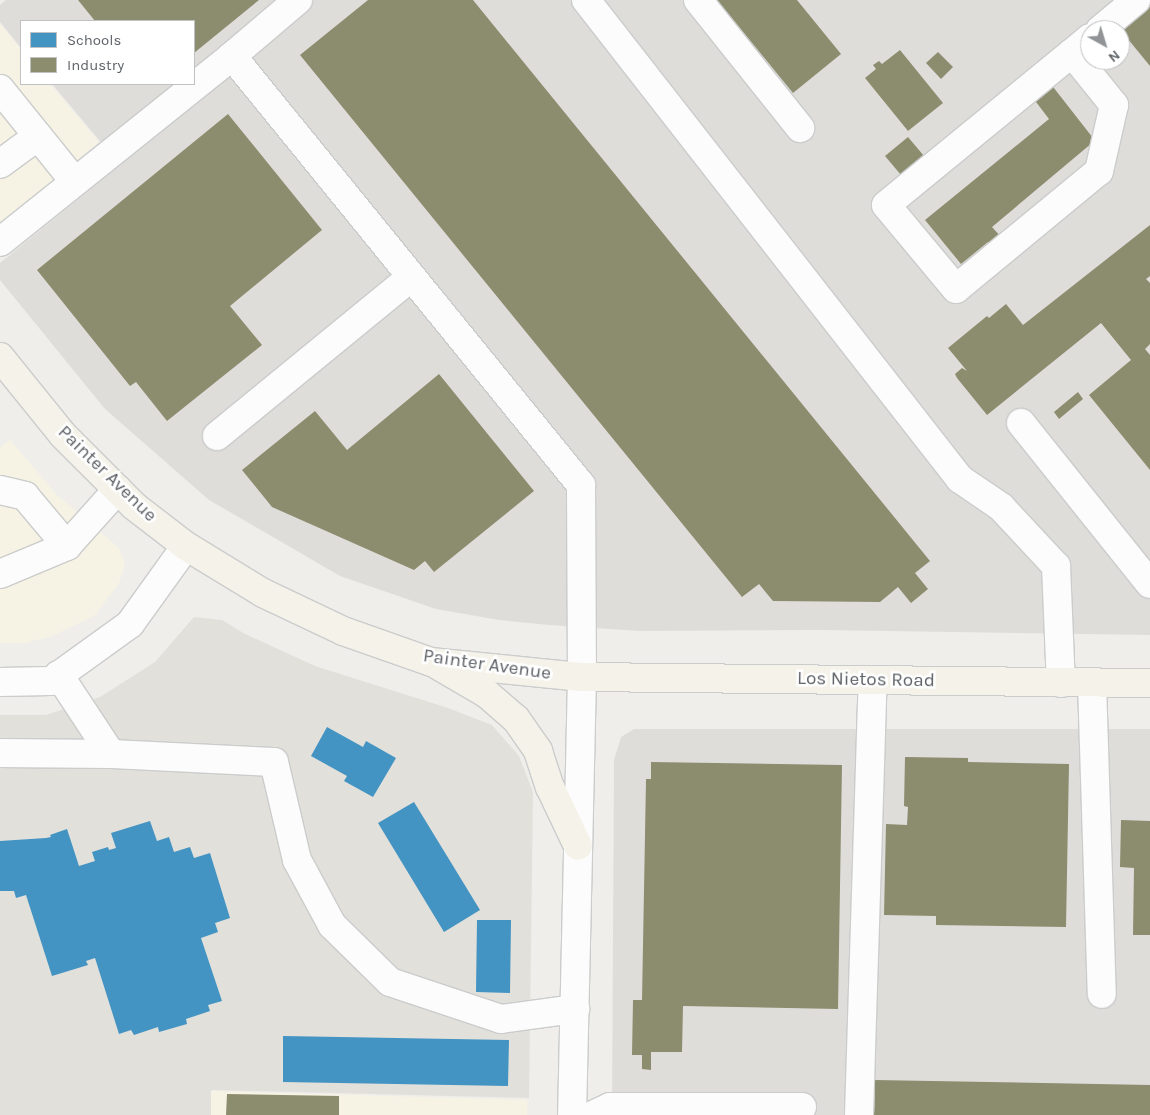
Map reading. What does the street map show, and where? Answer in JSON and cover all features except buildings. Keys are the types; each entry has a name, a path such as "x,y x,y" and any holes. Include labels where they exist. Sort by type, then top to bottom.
{"main road":[{"name":"Painter Avenue","path":"0,357 63,435 134,506 186,546 263,593 343,631 431,662 582,677"},
{"path":"431,662 487,694 516,719 538,752 550,787 578,846"},
{"name":"Los Nietos Road","path":"582,677 1150,683"}],"street":[{"path":"0,242 232,56 298,0"},
{"path":"586,0 960,478 1001,507 1056,566 1061,683"},
{"path":"698,0 800,128"},
{"path":"1112,20 1136,0"},
{"path":"1081,46 1114,105 1099,171 956,289 886,205 1081,46"},
{"path":"232,56 581,485 582,677 572,1115"},
{"path":"0,89 74,182"},
{"path":"0,164 38,136"},
{"path":"217,436 411,276"},
{"path":"1021,423 1150,584"},
{"path":"0,574 67,546 118,489"},
{"path":"0,490 25,496 67,546"},
{"path":"0,682 51,681 130,624 186,546"},
{"path":"59,675 111,754"},
{"path":"859,1115 873,681"},
{"path":"1092,683 1102,994"},
{"path":"0,752 111,754 274,762 297,860 332,925 390,982 501,1019 575,1009"},
{"path":"593,1115 610,1107 802,1107"}],"shaded area":[{"path":"6,0 1150,0 1150,635 821,630 640,631 549,625 499,620 436,609 340,576 209,500 105,409 0,280 0,263 120,165 53,85 195,85 195,20 20,20 20,47 0,22 0,5"},
{"path":"0,24 20,48 20,85 51,85 99,142 0,224"},
{"path":"10,440 57,495 119,548 125,565 119,583 94,616 52,636 25,643 0,643 0,448"},
{"path":"194,617 222,620 245,634 315,666 448,708 492,725 519,756 533,792 529,1098 211,1090 211,1115 0,1115 0,715 46,715 100,697 155,662"},
{"path":"634,729 1150,729 1150,1115 612,1115 614,760 621,737"},
{"path":"211,1091 527,1100 527,1115 211,1115"}]}
